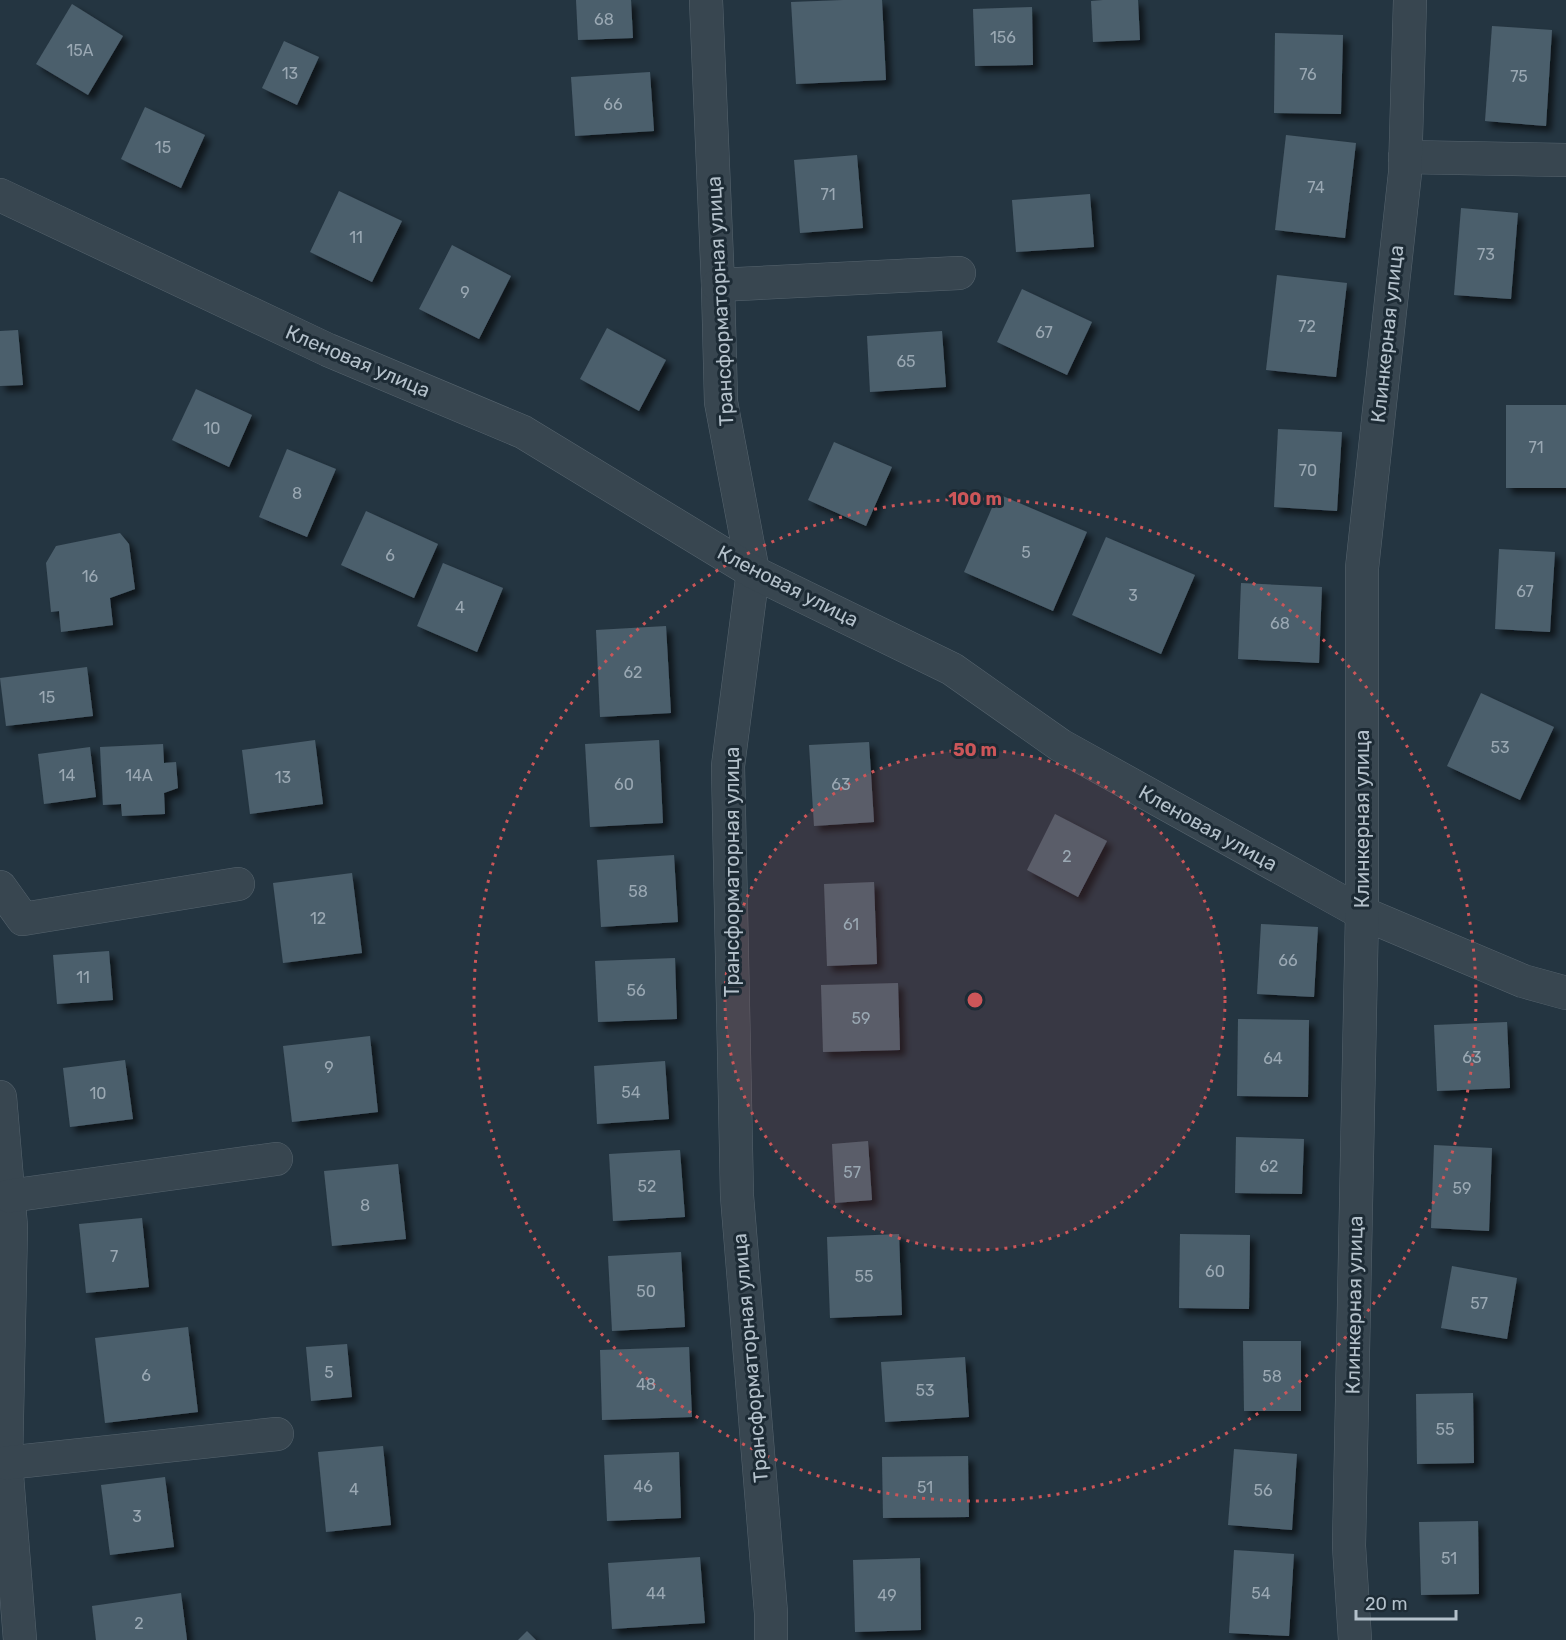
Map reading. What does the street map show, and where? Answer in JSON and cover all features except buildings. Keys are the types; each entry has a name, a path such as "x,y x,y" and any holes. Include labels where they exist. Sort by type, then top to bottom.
{"street":[{"name":"Трансформаторная улица","path":"706,0 721,402 753,572 728,766 736,1196 771,1613 771,1640"},
{"name":"Клинкерная улица","path":"1355,1640 1349,1546 1362,913 1362,568 1405,157 1410,0"},
{"path":"1405,157 1566,160"},
{"name":"Кленовая улица","path":"0,195 328,350 523,432 753,572 952,669 1060,745 1362,913 1523,981 1566,993"},
{"path":"718,285 959,273"},
{"path":"0,887 23,919 238,884"},
{"path":"0,1097 11,1227 6,1463 8,1590 20,1640"},
{"path":"9,1196 276,1160"},
{"path":"6,1463 277,1434"}]}
